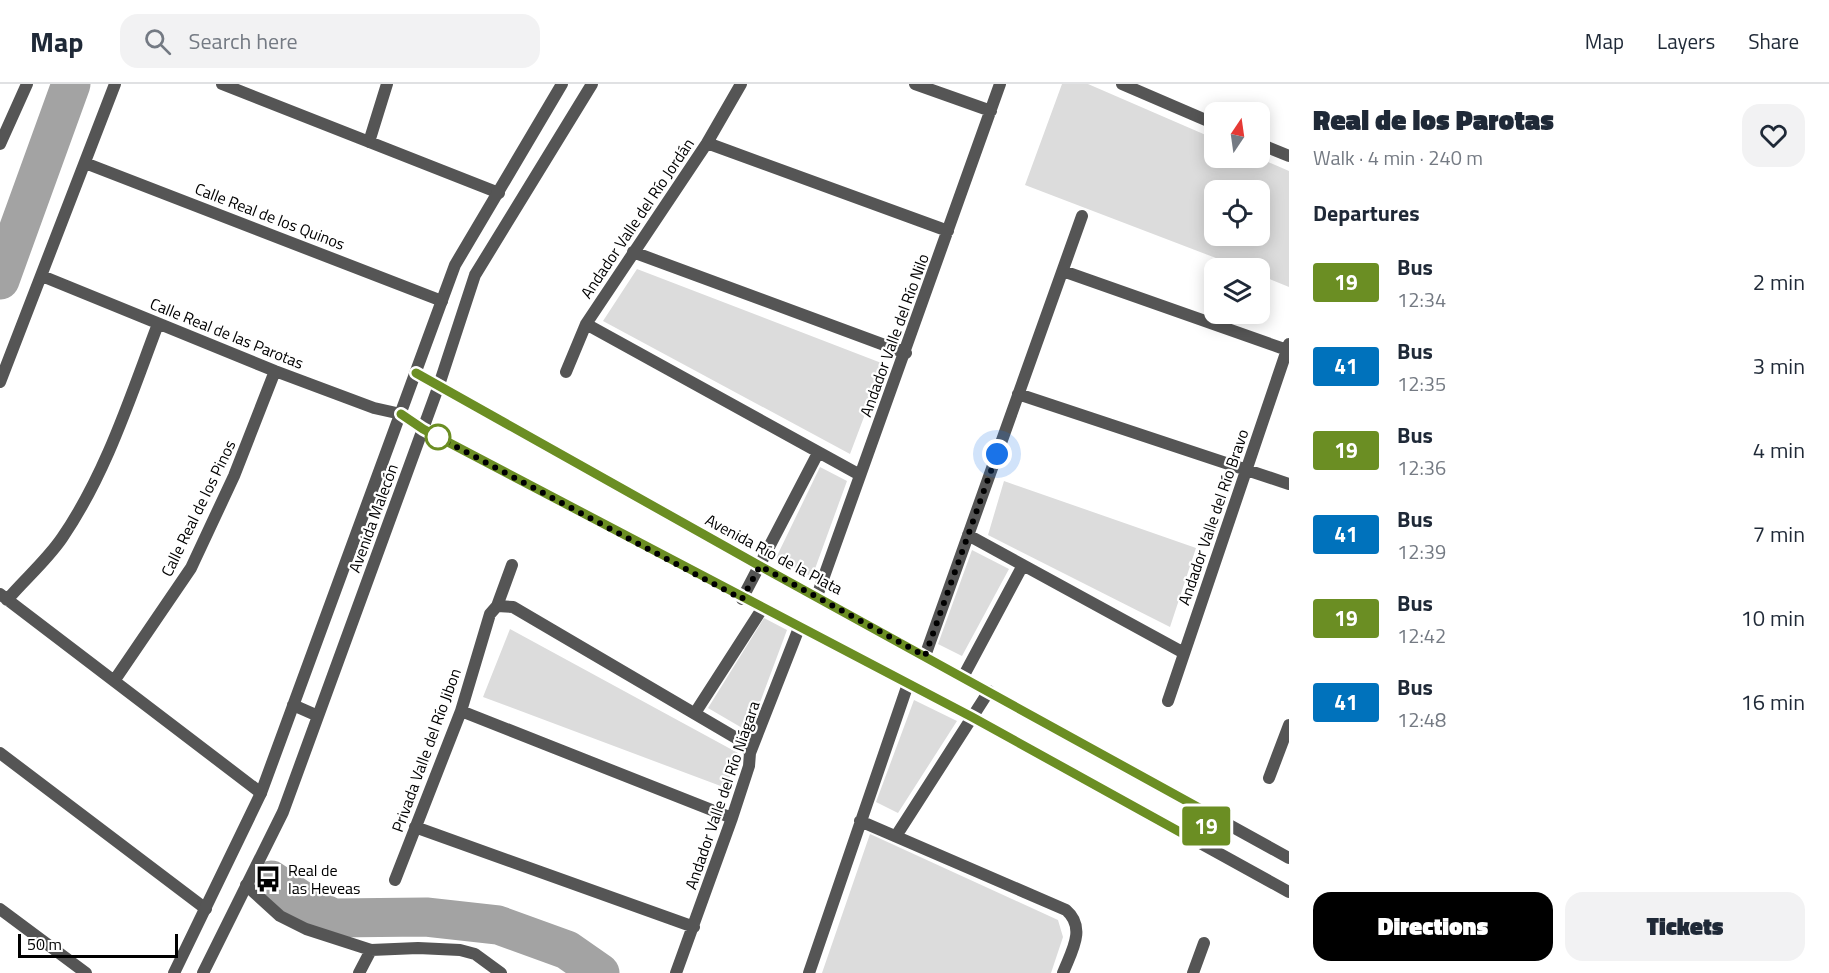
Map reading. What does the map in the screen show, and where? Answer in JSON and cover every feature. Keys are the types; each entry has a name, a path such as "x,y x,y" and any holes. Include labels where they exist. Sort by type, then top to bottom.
{"street":[{"path":"0,144 27,84"},
{"path":"0,382 115,84"},
{"path":"222,84 249,89 369,142 499,193"},
{"path":"369,142 387,84"},
{"name":"Avenida Malecón","path":"202,973 283,812 439,385 475,275 592,84"},
{"name":"Andador Valle del Río Jordán","path":"566,372 586,324 707,143 741,84"},
{"path":"915,84 991,111"},
{"name":"Andador Valle del Río Nilo","path":"817,596 906,353 1000,84"},
{"path":"1122,84 1204,119"},
{"name":"Avenida Malecón","path":"174,973 261,793 455,265 499,193 559,85"},
{"path":"707,143 948,231"},
{"path":"1270,148 1289,156"},
{"name":"Calle Real de los Quinos","path":"85,163 442,301"},
{"path":"925,656 1082,216"},
{"path":"633,252 906,353"},
{"path":"1063,271 1288,347"},
{"name":"Calle Real de las Parotas","path":"42,276 275,371 374,408 401,414"},
{"path":"158,324 125,411 81,506 62,538 3,597 261,793"},
{"path":"586,324 860,475"},
{"name":"Andador Valle del Río Bravo","path":"1168,701 1288,347"},
{"name":"Calle Real de los Pinos","path":"114,681 191,568 234,476 275,371"},
{"name":"Avenida Río de la Plata","path":"416,373 1289,858"},
{"path":"1018,394 1289,484"},
{"path":"401,414 423,429 742,599 972,717 1289,891"},
{"path":"742,599 818,453"},
{"path":"968,535 1184,653"},
{"name":"Privada Valle del Río Jibon","path":"394,880 461,711 490,614 497,606 513,565"},
{"path":"963,677 1023,565"},
{"path":"497,606 513,607 743,742 750,753"},
{"path":"695,713 762,609"},
{"name":"Andador Valle del Río Niágara","path":"676,973 732,818 749,766 750,753 799,628"},
{"path":"809,973 908,684"},
{"path":"896,836 989,691"},
{"path":"293,705 318,716"},
{"path":"461,711 732,818"},
{"path":"1269,778 1289,725"},
{"path":"0,753 206,909"},
{"path":"1198,842 1212,815"},
{"path":"860,821 1066,910 1076,922 1077,939 1063,973"},
{"path":"415,827 694,927"},
{"path":"246,885 280,916 306,928 371,950 447,948 475,954 501,973"},
{"path":"0,909 86,973"},
{"path":"1192,973 1204,943"},
{"path":"359,973 371,950"}],"shaded area":[{"path":"1062,84 1088,84 1204,134 1204,168 1270,168 1270,163 1289,171 1289,287 1270,279 1270,258 1216,258 1025,185"},
{"path":"637,269 884,364 850,454 603,321"},
{"path":"820,467 847,481 812,577 776,558"},
{"path":"1004,481 1196,548 1170,627 988,535"},
{"path":"972,550 1009,569 962,656 938,644"},
{"path":"764,618 787,630 749,732 708,708"},
{"path":"510,629 738,753 726,788 483,697"},
{"path":"914,700 957,721 898,813 876,802"},
{"path":"870,834 1058,920 1063,937 1051,973 822,973"}],"waterway":[{"path":"0,280 71,84"},
{"path":"271,880 313,908 333,918 426,917 498,925 567,950 600,973"}],"bus line":[{"name":"19","path":"401,414 423,429 742,599 972,717 1198,842 1212,815 416,373"}],"place":[{"name":"Real de las Heveas","path":"268,879"}],"route":[{"path":"438,437 742,599 760,566 925,656 997,454"}]}
